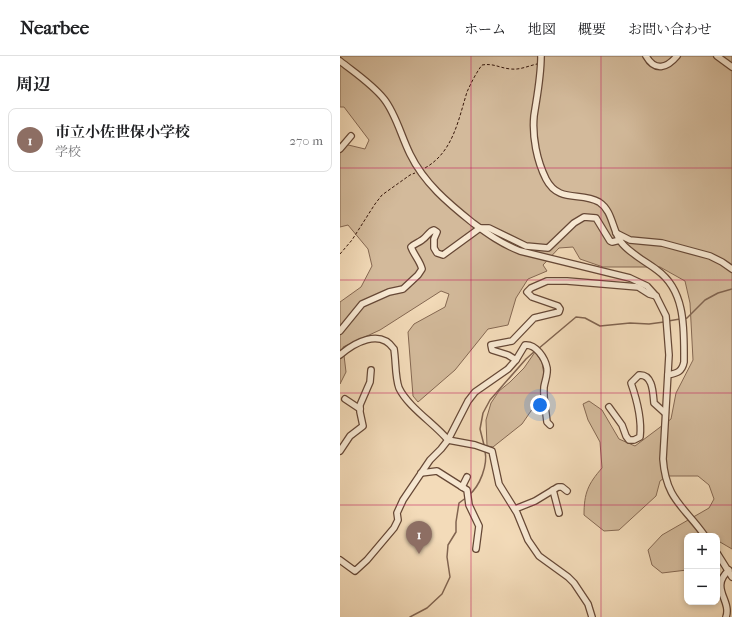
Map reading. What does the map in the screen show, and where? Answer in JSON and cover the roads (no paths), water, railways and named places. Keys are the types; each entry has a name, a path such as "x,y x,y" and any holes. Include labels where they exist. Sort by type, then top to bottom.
{"street":[{"path":"646,56 649,62 657,66 665,66 671,63 677,56"},
{"path":"717,56 732,67"},
{"path":"541,59 534,118 534,133 536,147 546,178 551,186 565,195 585,198 600,203 606,208 620,240 628,249 659,271 669,281 678,298 682,319 684,354 682,369 678,373 668,375"},
{"path":"340,61 375,89 385,100 410,155 442,198 480,228 507,246 520,251 630,278 647,286 656,296 661,305 666,322 668,355 662,459 664,474 668,488 674,500 702,533"},
{"path":"340,149 351,136"},
{"path":"340,330 362,304 389,292 403,289 418,275 422,269 421,265 414,255 411,247 434,230 437,232 434,240 434,248 437,253 443,255 480,228 489,228 526,246 548,248 574,223 584,217 596,218 610,241 620,240"},
{"path":"616,232 630,240 662,243 710,256 722,262 732,270"},
{"path":"516,360 492,350 491,345 512,341 534,318 559,312 560,309 558,306 528,295 527,292 538,284 547,281 567,281 626,285 638,287 648,294 656,296"},
{"path":"340,355 358,342 370,339 380,338 391,344 394,348 399,388 403,394 422,416 448,440 481,447 492,452 499,484 516,509 525,534 534,549 544,560 574,583 588,604 592,617"},
{"path":"340,560 355,571 367,560 394,528 398,520 397,513 403,500 430,460 448,440 468,401 475,392 508,369 516,360 525,345 530,345 536,350 543,360 547,370 544,388 547,422 550,425"},
{"path":"340,451 350,436 363,426 360,405 370,382 371,370"},
{"path":"609,407 622,424 629,440 634,440 640,437 637,402 631,383 639,375 644,374 652,387 654,403 665,413"},
{"path":"345,399 360,409"},
{"path":"421,473 437,471 467,490 471,510 479,526 476,549"},
{"path":"462,486 467,477"},
{"path":"516,509 535,501 558,486 567,491"},
{"path":"553,490 559,513"},
{"path":"720,558 729,570 732,577"},
{"path":"726,617 728,613 727,605 720,588 723,575 729,570"}],"waterway":[{"path":"684,319 687,318 705,300 718,293 732,289"},
{"path":"538,349 576,317 585,318 600,326 664,322"},
{"path":"668,321 680,319"},
{"path":"484,445 480,429 483,413 490,400 526,359 535,351"},
{"path":"469,495 480,481 484,469 486,457 485,451"},
{"path":"410,617 427,608 442,594 450,577 447,557 448,545 456,532 459,503 467,497"}],"place":[{"name":"市立小佐世保小学校","path":"419,554"}]}
